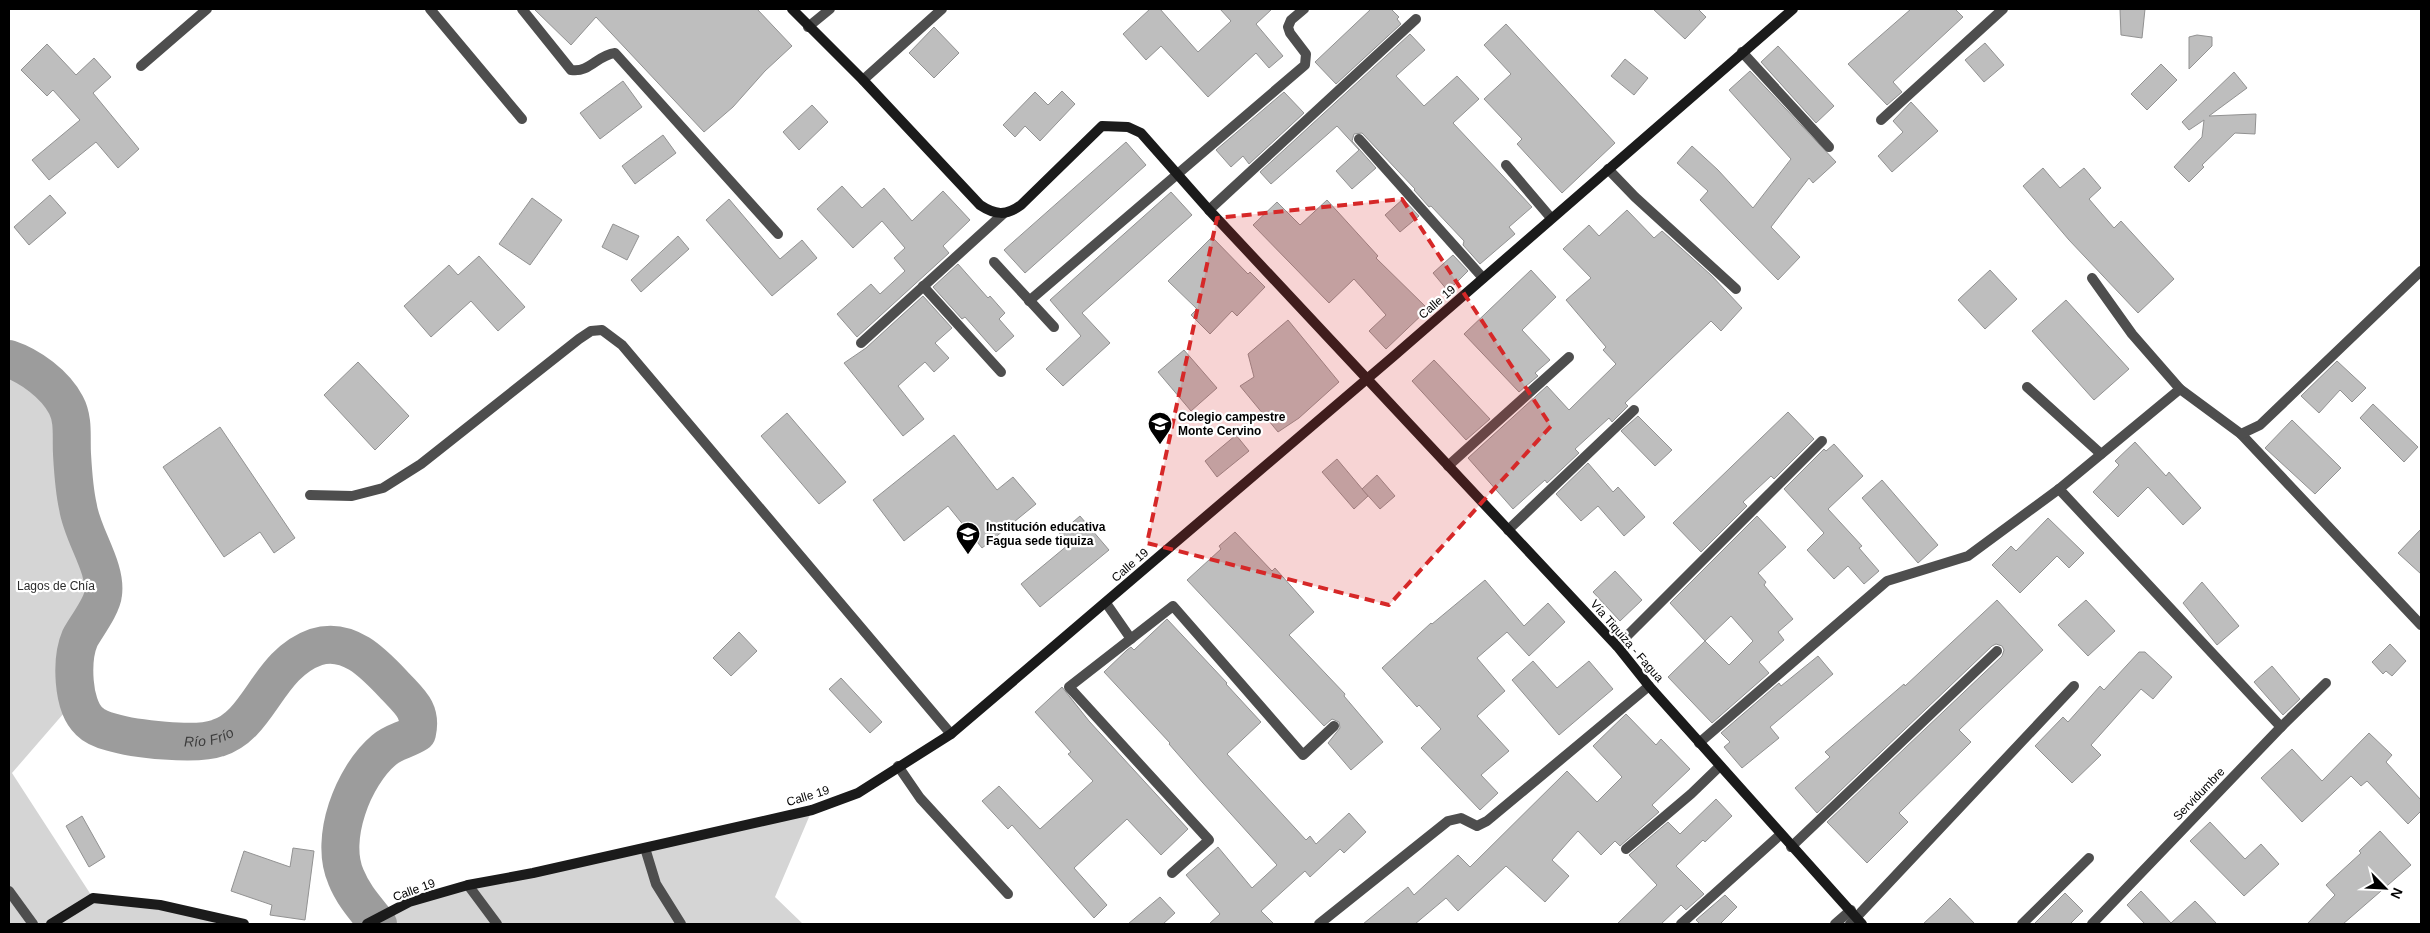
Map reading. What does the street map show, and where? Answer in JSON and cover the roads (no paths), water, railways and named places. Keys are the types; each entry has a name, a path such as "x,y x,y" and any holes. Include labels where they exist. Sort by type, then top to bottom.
{"street":[{"path":"141,66 207,9"},
{"path":"430,9 522,118"},
{"path":"522,9 571,70 579,71 586,68 605,54 614,53 618,56 778,234"},
{"path":"792,9 863,80 980,205 990,212 1003,214"},
{"path":"808,27 830,9"},
{"path":"863,80 942,9"},
{"path":"1029,301 1305,65 1306,54 1290,33 1288,27 1291,20 1304,9"},
{"name":"Calle 19","path":"367,924 409,902 468,885 534,873 812,810 858,793 951,734 1367,379 1793,9"},
{"path":"1881,120 2002,9"},
{"path":"1209,210 1416,19"},
{"path":"1742,52 1829,147"},
{"name":"Vía Tiquiza - Fagua","path":"1003,214 1021,205 1102,126 1128,127 1141,133 1209,210 1617,646 1649,686 1855,919"},
{"path":"1359,139 1483,278"},
{"path":"1506,165 1551,218"},
{"path":"1608,169 1736,289"},
{"path":"861,343 1003,214"},
{"path":"994,262 1054,327"},
{"path":"2242,434 2260,425 2421,272"},
{"path":"2092,278 2132,334 2180,389 2242,434 2421,625"},
{"path":"923,286 1001,372"},
{"path":"310,495 352,496 383,488 421,464 579,339 591,331 602,330 622,345 951,734"},
{"path":"1448,466 1569,357"},
{"path":"2027,386 2101,454"},
{"path":"1699,743 1887,581 1968,556 2059,489 2180,389"},
{"path":"1508,530 1634,410"},
{"path":"1617,646 1822,441"},
{"path":"2059,489 2280,727"},
{"path":"1106,603 1131,639"},
{"path":"1172,873 1209,840 1069,687 1173,606 1303,755 1334,726"},
{"path":"1791,847 1997,651"},
{"name":"Servidumbre","path":"2092,924 2280,727 2326,682"},
{"path":"1319,924 1448,821 1461,818 1477,826 1487,822 1649,686"},
{"path":"1835,924 1855,919 2074,686"},
{"path":"898,766 920,798 1008,894"},
{"path":"1626,849 1691,794 1720,766"},
{"path":"1681,924 1780,835"},
{"path":"645,848 656,884 681,924"},
{"path":"2022,924 2089,858"},
{"path":"468,885 497,924"},
{"path":"9,891 33,924"},
{"path":"51,924 94,898 160,905 244,924"}],"waterway":[{"name":"Río Frío","path":"9,359 25,366 49,383 61,397 69,411 72,429 73,474 80,518 98,562 103,584 102,599 80,638 74,669 79,704 83,714 91,723 99,728 121,735 149,739 195,741 218,738 232,731 244,721 275,680 299,655 316,647 328,645 351,649 371,662 414,707 418,719 417,733 388,747 373,761 354,792 342,827 341,862 346,877 356,896 378,924"}],"place":[{"name":"Colegio campestre Monte Cervino","path":"1160,445"},
{"name":"Institución educativa Fagua sede tiquiza","path":"968,555"}],"park label":[{"name":"Lagos de Chía","path":"56,586"}]}
